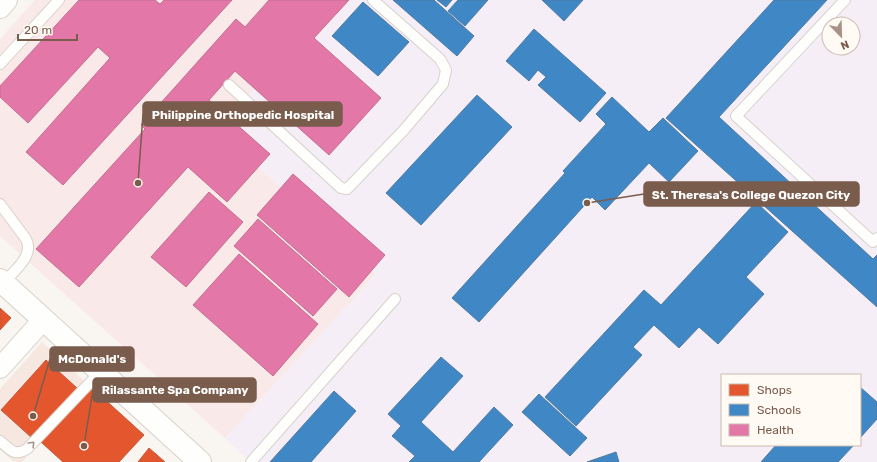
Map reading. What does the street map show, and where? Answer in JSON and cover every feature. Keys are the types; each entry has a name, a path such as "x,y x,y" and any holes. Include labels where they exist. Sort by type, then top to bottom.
{"main road":[{"path":"0,6 6,0"},
{"path":"2,282 200,462"}],"street":[{"path":"0,368 43,320"}],"lane":[{"path":"0,64 59,0"},
{"path":"229,85 341,188 347,189 403,131 443,84 446,70 440,59 373,0"},
{"path":"845,0 736,116 873,242 877,238"},
{"path":"0,204 26,239 29,249 25,260 2,282"},
{"path":"250,462 395,299"},
{"path":"0,440 13,452 20,453 27,449 101,372"}],"shaded area":[{"path":"35,0 329,0 218,131 376,274 225,438 0,236 0,39"},
{"path":"329,0 877,0 877,462 250,462 225,438 376,274 218,131"},
{"path":"42,342 91,387 22,462 14,462 0,450 0,389"}],"building: Shops":[{"path":"0,308 11,318 0,330"},
{"path":"46,360 77,388 32,438 1,410"},
{"path":"91,387 144,435 119,462 63,462 41,442"},
{"path":"149,448 165,462 138,462"}],"building: Schools":[{"path":"393,0 434,0 474,36 457,56"},
{"path":"437,0 452,0 446,7"},
{"path":"458,0 488,0 465,26 448,11"},
{"path":"542,0 583,0 564,21"},
{"path":"774,0 827,0 719,117 873,259 877,255 877,307 666,118"},
{"path":"363,2 409,42 378,76 332,36"},
{"path":"534,29 606,93 580,122 538,85 546,77 538,70 529,81 506,61"},
{"path":"477,95 512,127 421,225 386,193"},
{"path":"612,97 649,132 663,118 698,151 669,182 649,163 605,210 592,197 479,322 452,298 565,173 563,171 606,124 596,114"},
{"path":"756,202 788,232 746,277 764,294 718,344 699,327 679,348 654,325 633,347 642,355 576,426 545,397 644,290 661,305"},
{"path":"441,357 463,376 421,422 453,452 494,407 513,425 479,462 409,462 415,456 392,436 401,426 388,414"},
{"path":"861,388 877,402 877,419 861,437"},
{"path":"334,391 356,411 311,462 270,462"},
{"path":"539,394 587,438 570,456 522,412"},
{"path":"775,446 853,446 838,462 761,462"},
{"path":"616,452 619,462 587,462"}],"building: Health":[{"path":"79,0 155,0 160,4 164,0 232,0 63,185 26,152 110,58 98,47 28,123 0,97 0,86"},
{"path":"269,0 349,0 314,38 381,98 329,155 235,71 209,100 270,154 227,202 188,167 79,287 36,249 145,129 141,125 236,19 245,27"},
{"path":"293,174 385,255 349,297 257,215"},
{"path":"209,192 243,222 186,287 151,257"},
{"path":"258,219 337,289 313,316 234,246"},
{"path":"239,254 318,324 273,376 193,305"}],"place":[{"name":"Philippine Orthopedic Hospital","path":"138,183"},
{"name":"St. Theresa's College Quezon City","path":"587,203"},
{"name":"McDonald's","path":"33,416"},
{"name":"Rilassante Spa Company","path":"84,446"}]}
